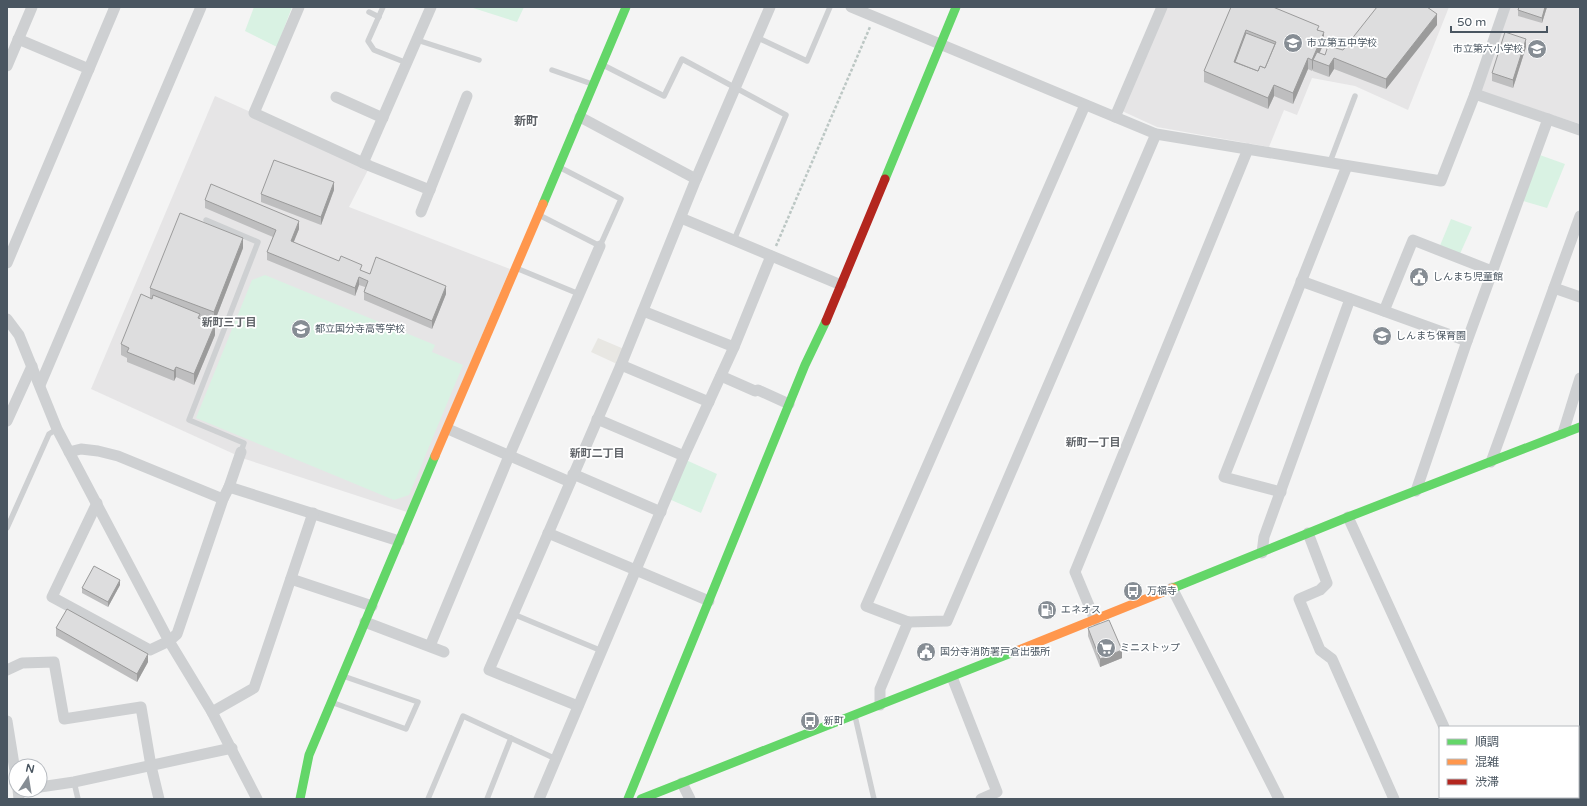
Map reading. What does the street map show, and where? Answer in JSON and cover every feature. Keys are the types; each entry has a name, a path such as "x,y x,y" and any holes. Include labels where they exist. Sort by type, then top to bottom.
{"street":[{"path":"7,66 32,7"},
{"path":"7,263 115,7"},
{"path":"40,385 201,7"},
{"path":"299,7 254,113 363,163 430,190"},
{"path":"363,163 408,63 431,7"},
{"path":"300,799 309,756 342,675 539,215 626,7"},
{"path":"578,706 488,670 621,365 696,179 770,7"},
{"path":"851,7 1156,134 1441,181 1475,94 1505,7"},
{"path":"628,799 789,404 841,285 956,7"},
{"path":"1115,117 1162,7"},
{"path":"18,39 89,69"},
{"path":"1475,94 1580,130"},
{"path":"421,212 467,96"},
{"path":"336,97 383,118"},
{"path":"1085,105 866,606 908,622 947,621 1156,134"},
{"path":"580,117 696,179"},
{"path":"1416,491 1467,341 1548,119"},
{"path":"1095,620 1075,572 1248,149"},
{"path":"1280,492 1224,477 1300,281 1347,166"},
{"path":"1491,462 1580,216"},
{"path":"681,218 841,285"},
{"path":"1384,311 1413,240 1492,271"},
{"path":"430,646 600,246"},
{"path":"539,799 684,456 734,347 771,256"},
{"path":"1300,281 1467,341"},
{"path":"1554,288 1580,297"},
{"path":"1262,553 1264,537 1350,299"},
{"path":"642,311 734,347"},
{"path":"7,319 19,335 57,429 169,641 212,712 232,748 257,799"},
{"path":"621,365 709,402"},
{"path":"7,421 32,366"},
{"path":"721,376 754,391 758,390 789,404"},
{"path":"1563,433 1580,378"},
{"path":"597,419 684,456"},
{"path":"641,799 855,716 1348,517 1580,427"},
{"path":"448,429 510,456 661,512"},
{"path":"69,452 81,449 118,456 223,499"},
{"path":"97,503 52,597 150,650 169,641 177,634 223,499 229,487 241,452"},
{"path":"229,487 399,541"},
{"path":"212,712 254,688 313,514"},
{"path":"1348,517 1444,726"},
{"path":"548,533 709,601"},
{"path":"1308,533 1327,583 1320,590 1299,599 1320,650 1332,658 1394,799"},
{"path":"291,579 372,606"},
{"path":"1172,588 1279,799"},
{"path":"365,622 444,652"},
{"path":"880,705 880,688 908,622"},
{"path":"7,670 22,663 54,662 64,719 141,707 151,766 159,799"},
{"path":"952,677 997,792 981,799"},
{"path":"7,721 13,758"},
{"path":"48,786 74,782 232,748"},
{"path":"682,783 690,799"}],"lane":[{"path":"383,7 368,41 374,50 408,63"},
{"path":"756,37 808,61 830,7"},
{"path":"369,12 379,17"},
{"path":"417,40 479,60"},
{"path":"602,65 664,96 682,59 786,115 734,240"},
{"path":"552,70 594,85"},
{"path":"1330,162 1355,96"},
{"path":"539,215 600,246 620,199 559,167"},
{"path":"206,220 258,242 189,420 244,443 241,452"},
{"path":"516,268 579,294"},
{"path":"7,528 49,434 57,429"},
{"path":"513,614 602,651"},
{"path":"331,702 406,729 418,702 342,675"},
{"path":"428,799 463,716 556,759"},
{"path":"855,716 874,799"},
{"path":"487,799 511,738"},
{"path":"74,782 78,799"}],"path":[{"path":"771,256 875,17"}],"shaded area":[{"name":"市立第五中学校","path":"1166,7 1449,7 1408,110 1355,86 1312,78 1297,115 1284,110 1269,147 1157,127 1122,111"},
{"name":"市立第六小学校","path":"1508,7 1580,7 1580,124 1479,91"},
{"name":"都立国分寺高等学校","path":"215,96 370,166 349,207 510,269 407,512 245,459 91,389"},
{"path":"598,338 624,349 617,364 591,352"}],"green space":[{"path":"254,7 292,7 277,47 245,31"},
{"path":"470,7 524,7 517,22"},
{"path":"1537,154 1565,164 1547,208 1520,200"},
{"path":"1451,219 1472,227 1459,256 1439,248"},
{"path":"265,275 435,345 432,352 463,365 409,495 394,500 196,418 252,280"},
{"path":"686,460 717,474 701,513 669,499"}],"building":[{"path":"1231,7 1273,7 1319,26 1317,30 1324,32 1312,60 1308,58 1293,93 1274,85 1268,98 1204,71","holes":["1246,30 1276,42 1265,68 1260,66 1258,71 1234,62"]},
{"path":"1377,7 1427,7 1437,14 1386,79 1334,58 1329,66 1313,60 1317,52 1325,55 1328,46 1343,50"},
{"path":"1519,7 1545,7 1542,18 1518,10"},
{"path":"1505,32 1526,39 1513,80 1492,73"},
{"path":"1246,33 1275,44 1265,68 1260,66 1258,71 1235,62"},
{"path":"274,160 334,182 321,217 261,194"},
{"path":"211,184 299,221 291,241 339,261 341,256 362,265 360,270 370,274 376,257 446,286 432,321 364,292 368,281 359,277 355,288 267,252 276,230 205,200"},
{"path":"180,213 243,238 214,312 150,288"},
{"path":"141,294 152,299 153,295 200,314 198,318 215,324 194,374 176,367 174,371 127,352 129,348 121,344"},
{"path":"94,566 120,580 108,602 82,588"},
{"path":"67,609 148,654 137,674 56,628"},
{"path":"1109,620 1122,650 1100,659 1088,628"}],"traffic: fast":[{"path":"543,204 626,7"},
{"path":"885,179 956,7"},
{"path":"628,799 805,365 826,321"},
{"path":"1173,588 1348,517 1580,427"},
{"path":"300,799 309,755 435,456"},
{"path":"641,799 1016,651"}],"traffic: slow":[{"path":"435,456 543,204"},
{"path":"1016,651 1173,588"}],"traffic: jam":[{"path":"826,321 885,179"}],"place":[{"name":"市立第五中学校","path":"1293,43"},
{"name":"市立第六小学校","path":"1537,49"},
{"name":"しんまち児童館","path":"1419,277"},
{"name":"都立国分寺高等学校","path":"301,329"},
{"name":"しんまち保育園","path":"1382,336"},
{"name":"万福寺","path":"1133,591"},
{"name":"エネオス","path":"1047,610"},
{"name":"ミニストップ","path":"1106,648"},
{"name":"国分寺消防署戸倉出張所","path":"926,652"},
{"name":"新町","path":"810,721"}],"district":[{"name":"新町","path":"526,121"},
{"name":"新町三丁目","path":"229,322"},
{"name":"新町一丁目","path":"1093,442"},
{"name":"新町二丁目","path":"597,453"}]}
